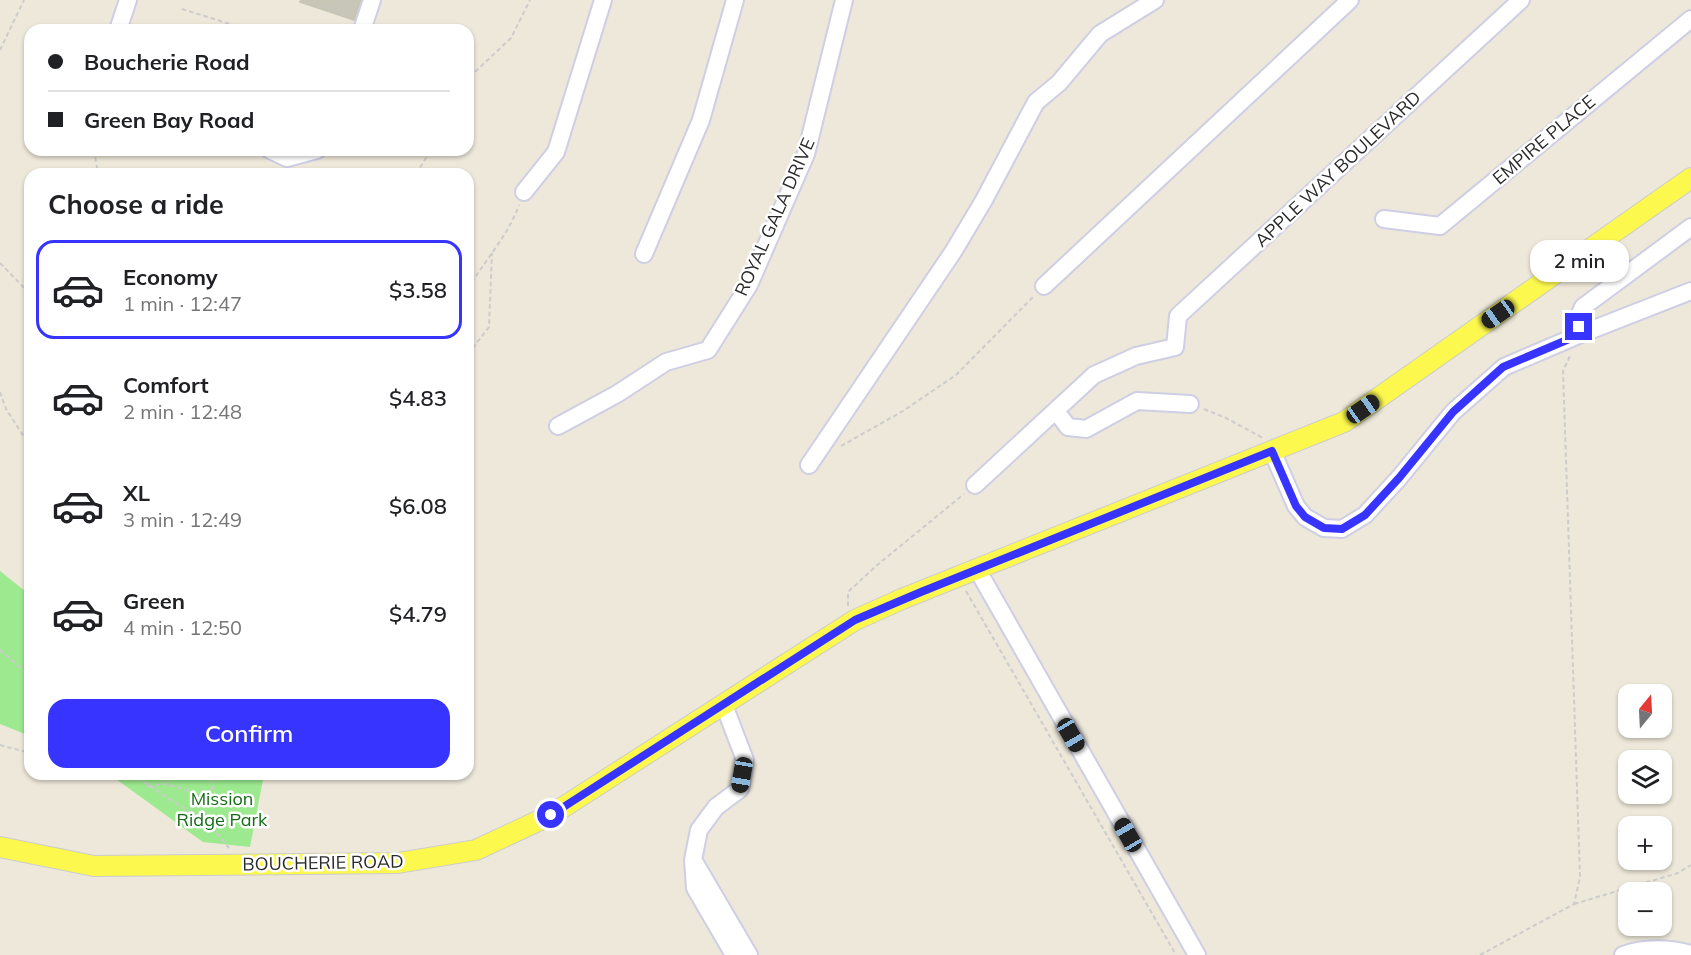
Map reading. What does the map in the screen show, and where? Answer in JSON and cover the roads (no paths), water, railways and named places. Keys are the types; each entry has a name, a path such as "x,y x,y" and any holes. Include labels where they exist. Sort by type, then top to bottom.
{"main road":[{"name":"BOUCHERIE ROAD","path":"0,847 94,866 398,864 476,850 551,815 855,620 976,569 1344,422 1691,178"}],"street":[{"path":"120,24 128,0"},
{"path":"364,24 372,0"},
{"path":"524,192 556,152 603,0"},
{"path":"644,254 701,120 735,0"},
{"name":"ROYAL GALA DRIVE","path":"558,426 617,394 666,362 708,350 748,285 806,154 844,0"},
{"path":"809,465 953,252 984,200 1036,102 1059,83 1100,34 1155,0"},
{"path":"1044,286 1350,0"},
{"name":"APPLE WAY BOULEVARD","path":"1056,411 1094,375 1136,356 1175,347 1178,316 1521,0"},
{"name":"EMPIRE PLACE","path":"1384,219 1440,226 1691,19"},
{"path":"1581,334 1578,318 1583,307 1691,227"},
{"path":"1272,451 1296,506 1305,517 1324,528 1342,529 1365,515 1399,478 1453,412 1503,367 1691,291"},
{"path":"975,485 1056,411 1068,427 1086,429 1137,401 1190,404"},
{"path":"976,569 1197,955"},
{"path":"724,705 745,760 740,789 716,807 699,830 693,860 696,888 734,955"},
{"path":"693,860 749,955"},
{"path":"1623,955 1637,950 1681,951 1691,954"}],"park label":[{"name":"Mission Ridge Park","path":"222,809"}]}
